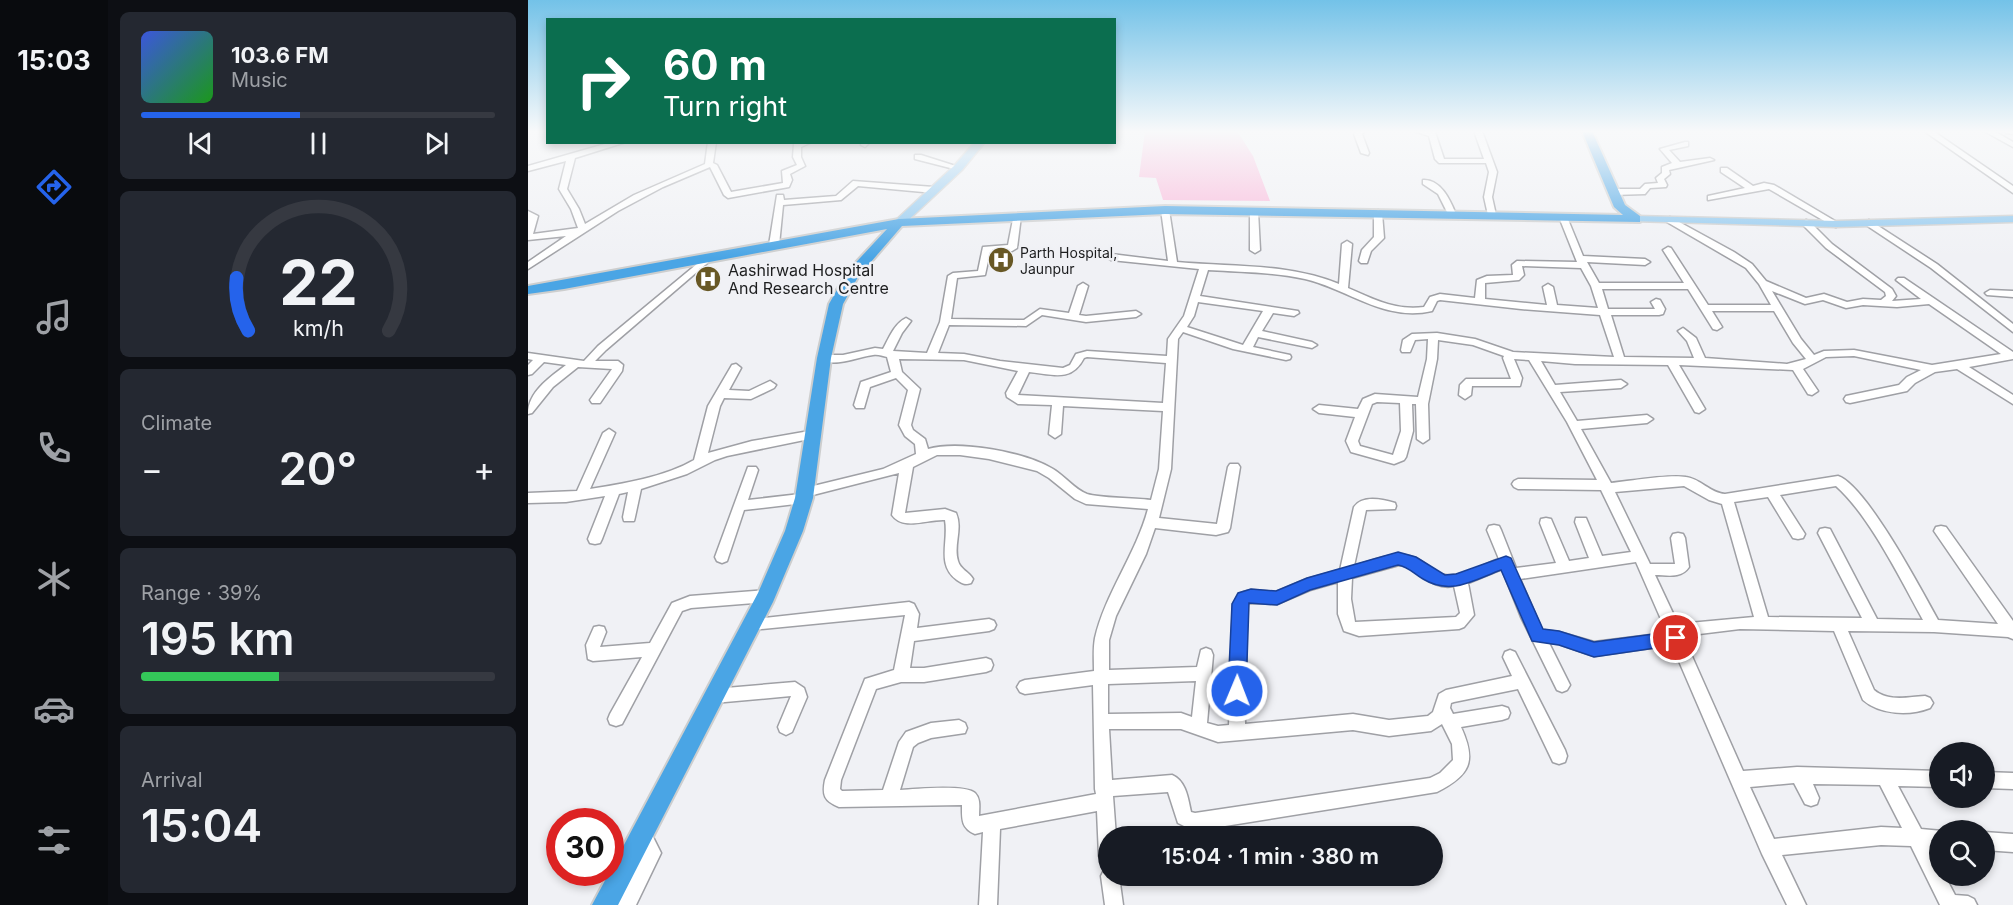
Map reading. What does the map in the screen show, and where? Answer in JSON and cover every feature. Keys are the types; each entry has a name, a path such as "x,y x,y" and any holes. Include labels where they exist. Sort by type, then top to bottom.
{"highway":[{"path":"1604,173 1616,204 1636,219"},
{"path":"528,290 899,223 1165,210 1563,217 1616,204"},
{"path":"605,905 766,596 794,531 805,495 824,358 832,318 841,292 869,253 899,223"}],"main road":[{"path":"899,223 952,173"},
{"path":"1636,219 1836,224 2013,219"}],"street":[{"path":"567,173 563,189 575,209 579,230"},
{"path":"528,266 579,230 646,190 688,173"},
{"path":"718,173 728,195 781,186 788,180 785,173"},
{"path":"1492,215 1488,197 1493,173"},
{"path":"1616,204 1642,192 1648,186 1663,185 1660,178 1666,173"},
{"path":"1729,173 1752,189"},
{"path":"1989,173 2013,190"},
{"path":"1426,182 1442,193 1452,214"},
{"path":"779,203 838,198 856,183 934,190"},
{"path":"774,245 781,186"},
{"path":"1711,198 1771,187 1836,224"},
{"path":"1616,204 1650,198"},
{"path":"1165,210 1173,265"},
{"path":"1254,211 1255,250"},
{"path":"1364,261 1366,250 1379,238 1378,213"},
{"path":"528,214 534,216 528,237 579,230"},
{"path":"931,356 945,322 954,276 982,273 986,249 1012,248 1017,216"},
{"path":"1563,217 1581,262 1596,286 1620,360"},
{"path":"1670,220 1740,259 1763,283 1812,359"},
{"path":"1806,223 1829,246 1888,291 1891,296 1884,303"},
{"path":"1869,223 1934,266 2013,329"},
{"path":"1343,289 1347,244"},
{"path":"1668,250 1717,327"},
{"path":"528,410 549,384 602,348 709,257"},
{"path":"1112,257 1173,265 1290,274 1318,279 1393,309 1414,312 1428,309 1437,297 1606,312 1656,313 1660,311 1656,302"},
{"path":"1480,302 1480,282 1516,278 1519,275 1517,265 1520,263 1645,262"},
{"path":"1106,826 1100,677 1102,639 1109,616 1138,554 1156,505 1165,469 1173,339 1189,316 1198,281 1205,267"},
{"path":"1901,280 2012,356"},
{"path":"1763,283 1805,301 1824,297 1846,305 1863,302 1929,301"},
{"path":"1073,318 1083,286"},
{"path":"1596,286 1692,286"},
{"path":"1548,287 1553,308"},
{"path":"1990,293 2013,294"},
{"path":"1194,298 1294,313"},
{"path":"1706,308 1778,308"},
{"path":"1246,349 1270,309"},
{"path":"945,322 1026,323 1040,312 1073,318 1100,319 1136,314"},
{"path":"906,321 897,332 889,354 894,369 914,389 905,425 909,433 921,442 922,455"},
{"path":"1180,328 1246,349 1286,357"},
{"path":"1683,331 1692,340 1701,362"},
{"path":"1255,333 1312,345"},
{"path":"1406,350 1410,338 1433,337 1477,341 1511,356 1796,367 1824,354 1854,353 1932,369"},
{"path":"1423,439 1423,400 1433,354 1433,337"},
{"path":"824,358 875,351 889,354 964,357 1025,368 1064,372 1074,367 1080,356 1087,354 1171,360"},
{"path":"528,356 581,364 618,365 617,372 596,400"},
{"path":"1465,395 1466,385 1470,382 1516,383 1517,378 1509,358 1511,356"},
{"path":"1850,399 1904,388 1911,380 1932,369 2012,356"},
{"path":"528,371 543,357"},
{"path":"1533,357 1575,426 1605,486 1642,563 1768,848 1797,905"},
{"path":"1671,361 1699,409"},
{"path":"1959,364 2013,400"},
{"path":"1796,367 1812,391"},
{"path":"699,463 711,414 736,368"},
{"path":"1025,368 1013,397 1018,400 1169,407"},
{"path":"860,405 865,385 898,374"},
{"path":"1554,389 1621,384"},
{"path":"721,394 751,395 760,393 770,385"},
{"path":"1406,400 1407,431 1402,454 1397,459 1380,457 1353,447 1352,441 1371,399 1423,400"},
{"path":"1055,434 1058,403"},
{"path":"1319,409 1363,414"},
{"path":"1575,426 1647,419"},
{"path":"581,495 609,433"},
{"path":"529,500 614,490 677,474 709,457 738,448 814,434"},
{"path":"740,506 805,495 892,471 922,455 948,450 1028,463 1058,477 1079,496 1086,499 1156,505"},
{"path":"907,464 898,515 906,519 945,514 951,517 950,559 956,572 966,579"},
{"path":"1151,522 1215,530 1223,528 1234,467"},
{"path":"722,557 752,470"},
{"path":"1518,484 1605,486 1684,481 1695,484 1710,497 1727,499 1834,481 1843,483 1899,565 1934,626"},
{"path":"629,517 636,484"},
{"path":"596,539 614,490"},
{"path":"1772,493 1798,534"},
{"path":"1727,499 1764,623"},
{"path":"1390,506 1364,504 1360,507 1345,573 1346,618 1349,627 1359,630 1459,623 1467,615 1460,579"},
{"path":"1581,522 1598,563"},
{"path":"1546,523 1564,568"},
{"path":"1494,530 1508,569 1562,684"},
{"path":"1941,531 2012,632"},
{"path":"1825,533 1873,626"},
{"path":"1237,733 1237,670 1242,601 1251,596 1277,598 1299,587 1405,558 1444,582 1508,569 1564,568 1598,563 1642,563 1677,570 1683,567 1678,538"},
{"path":"616,719 673,613 683,604 766,596"},
{"path":"751,624 909,608 912,614 901,675"},
{"path":"1538,636 1559,638 1594,649 1740,623 1934,626 2012,632"},
{"path":"908,635 988,625"},
{"path":"1839,626 1868,695 1873,700 1882,704 1925,703"},
{"path":"599,632 593,645 593,654 654,649"},
{"path":"1199,725 1206,655"},
{"path":"1510,657 1559,756"},
{"path":"986,665 924,675 901,675 880,680 867,688 831,786 831,793 839,799 967,797 971,801 969,818 972,824 992,822 1104,795 1172,783 1178,792 1184,817 1194,822 1431,786 1456,773 1461,767 1462,753 1445,715 1444,699 1451,695 1523,681"},
{"path":"1025,687 1100,677 1204,674"},
{"path":"714,696 795,689 799,697 786,727"},
{"path":"1101,722 1181,721 1199,725 1210,733 1237,733 1353,722 1395,728 1431,723 1445,715 1502,712"},
{"path":"890,797 907,742 921,733 958,728"},
{"path":"1738,780 1797,775 1929,779"},
{"path":"1797,775 1802,779 1811,798"},
{"path":"1885,777 1949,905 1968,905"},
{"path":"1995,780 2013,781"},
{"path":"988,905 992,822"},
{"path":"626,905 652,853 642,832"},
{"path":"1768,848 1881,836 1929,839"},
{"path":"1995,842 2013,843"},
{"path":"1111,886 1114,905"}],"shaded area":[{"path":"1139,173 1260,173 1270,201 1163,200 1156,178 1139,177"}],"place":[{"name":"Parth Hospital, Jaunpur","path":"1001,260"},
{"name":"Aashirwad Hospital And Research Centre","path":"708,279"}],"route":[{"path":"1237,691 1240,604 1244,598 1251,596 1277,598 1299,587 1398,558 1411,561 1428,574 1444,582 1506,562 1538,636 1559,638 1594,649 1676,638"}]}
